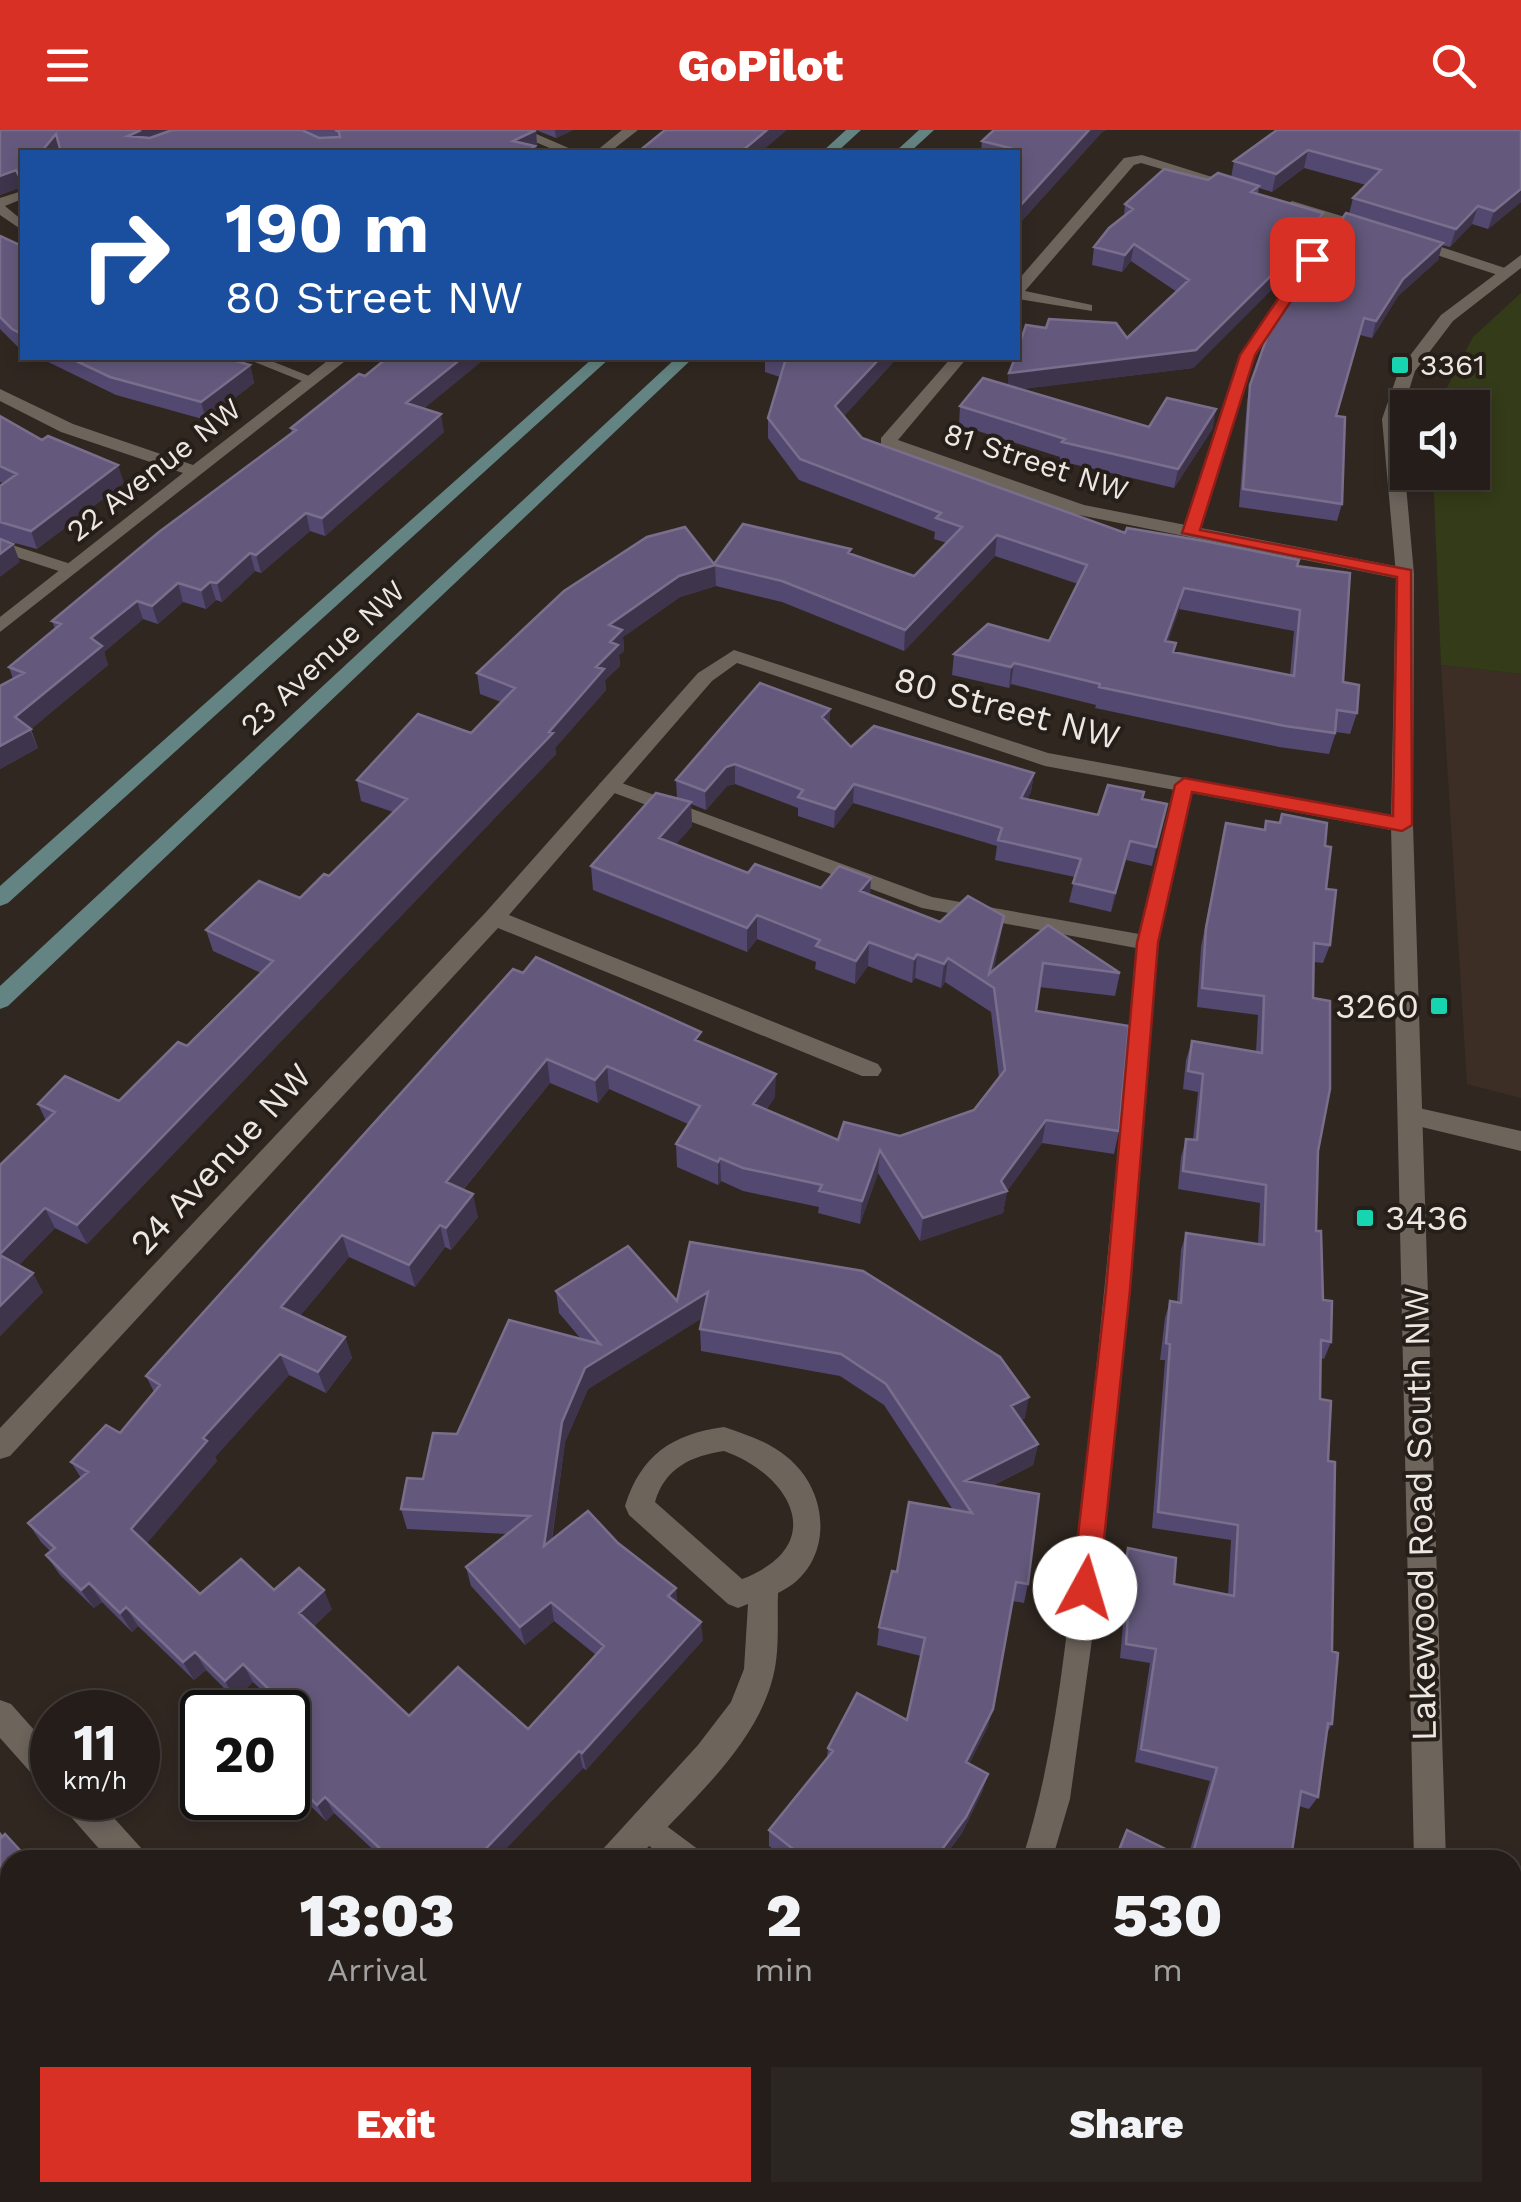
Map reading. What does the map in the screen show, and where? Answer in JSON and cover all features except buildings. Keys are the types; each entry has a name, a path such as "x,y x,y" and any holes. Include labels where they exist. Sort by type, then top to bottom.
{"main road":[{"path":"831,150 854,130"},
{"path":"904,150 928,130"},
{"name":"23 Avenue NW","path":"0,898 600,360"},
{"name":"23 Avenue NW","path":"0,1000 683,360"}],"street":[{"path":"514,130 566,150"},
{"path":"605,150 631,130"},
{"path":"1020,289 1120,168 1142,160 1266,196"},
{"path":"1284,202 1514,266"},
{"name":"Lakewood Road South NW","path":"1430,1850 1402,825 1405,574 1391,419 1408,370 1448,318 1514,266"},
{"path":"1020,292 1086,308"},
{"name":"22 Avenue NW","path":"0,626 339,360"},
{"name":"81 Street NW","path":"957,360 887,442 1080,510 1405,574"},
{"path":"0,394 67,428 196,472"},
{"name":"80 Street NW","path":"720,664 734,656 1045,760 1402,825"},
{"name":"24 Avenue NW","path":"0,1447 494,918 608,784 720,664"},
{"path":"494,918 870,1070"},
{"path":"1410,1115 1521,1140"},
{"path":"724,1439 748,1444 769,1456 810,1510 810,1534 802,1556 785,1575 763,1588 738,1594 639,1506 644,1484 657,1464 676,1450 724,1439"},
{"path":"623,1850 733,1724 752,1696 761,1664 763,1588"},
{"path":"0,1715 30,1748"},
{"path":"95,1820 122,1850"}],"lane":[{"path":"0,206 20,224"},
{"path":"1191,533 1247,355 1338,219"},
{"path":"257,360 312,380"},
{"path":"0,546 71,570"},
{"path":"608,784 929,903 1147,943"},
{"path":"1039,1850 1056,1800 1081,1625 1118,1290 1147,943 1184,785"},
{"path":"646,1824 677,1850"}],"shaded area":[{"path":"1441,665 1521,674 1521,1098 1467,1084"}],"green space":[{"path":"1521,293 1521,674 1441,665 1434,490 1490,490 1490,390 1446,390 1473,337"}],"place":[{"name":"3361","path":"1400,365"},
{"name":"3260","path":"1439,1006"},
{"name":"3436","path":"1365,1218"}],"route":[{"path":"1085,1588 1118,1290 1147,943 1184,785 1402,825 1405,574 1191,533 1247,355 1312,259"}]}
